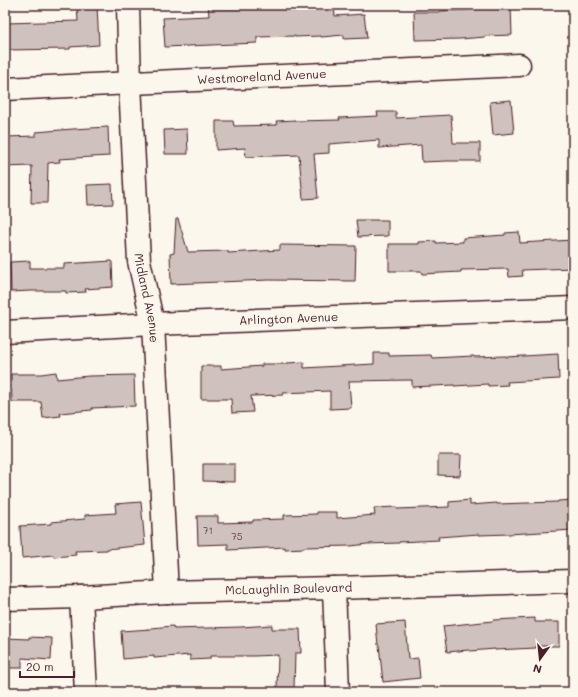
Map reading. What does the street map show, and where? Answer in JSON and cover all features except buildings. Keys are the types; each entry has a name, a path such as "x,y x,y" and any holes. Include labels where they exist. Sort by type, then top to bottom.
{"street":[{"name":"Midland Avenue","path":"128,5 130,84 139,261 154,324 167,592"},
{"name":"Westmoreland Avenue","path":"5,89 519,65"},
{"name":"Arlington Avenue","path":"5,332 154,324 573,308"},
{"name":"McLaughlin Boulevard","path":"5,599 81,597 167,592 573,580"},
{"path":"334,588 338,692"},
{"path":"81,597 86,692"}]}
